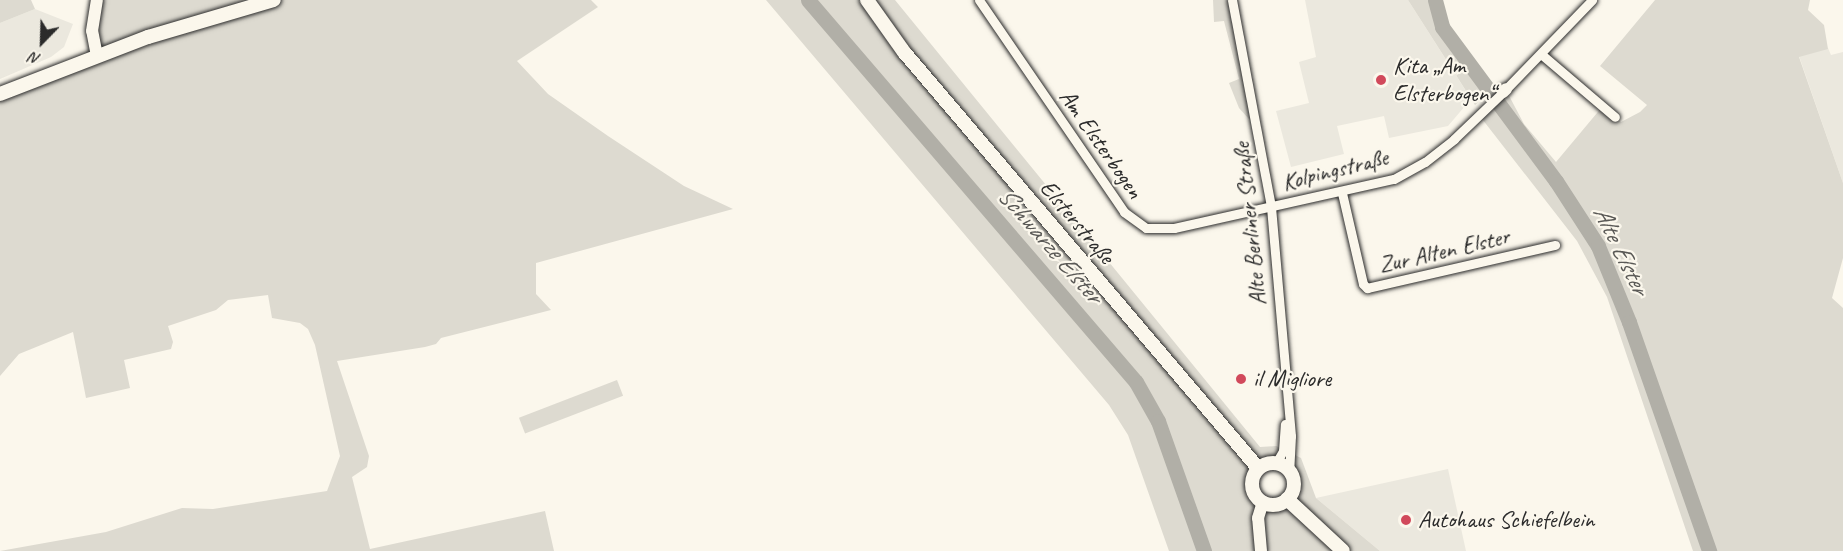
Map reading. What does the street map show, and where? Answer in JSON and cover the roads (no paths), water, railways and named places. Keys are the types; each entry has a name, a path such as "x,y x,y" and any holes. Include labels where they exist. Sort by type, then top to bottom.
{"main road":[{"path":"0,94 97,56 274,0"},
{"name":"Elsterstraße","path":"867,0 911,61 1258,468"},
{"path":"1276,463 1289,470 1294,489 1287,500 1275,505 1263,502 1252,484 1258,468 1276,463"},
{"path":"1287,500 1343,551"}],"street":[{"path":"97,0 92,31 97,56"},
{"name":"Am Elsterbogen","path":"979,0 1133,221 1146,228 1164,229 1271,207"},
{"name":"Alte Berliner Straße","path":"1232,0 1271,207 1292,449 1289,470"},
{"name":"Kolpingstraße","path":"1271,207 1342,193 1405,174 1454,139 1541,54 1592,0"},
{"path":"1541,54 1615,117"},
{"name":"Zur Alten Elster","path":"1342,193 1363,284 1367,288 1555,245"},
{"name":"Alte Berliner Straße","path":"1276,463 1284,445 1287,410"},
{"path":"1261,551 1258,518 1263,502"}],"waterway":[{"name":"Schwarze Elster","path":"808,0 1136,382 1158,421 1204,551"},
{"name":"Alte Elster","path":"1435,0 1442,27 1556,181 1598,246 1629,322 1709,551"}],"place":[{"name":"Kita „Am Elsterbogen“","path":"1381,80"},
{"name":"il Migliore","path":"1241,379"},
{"name":"Autohaus Schiefelbein","path":"1406,520"}]}
